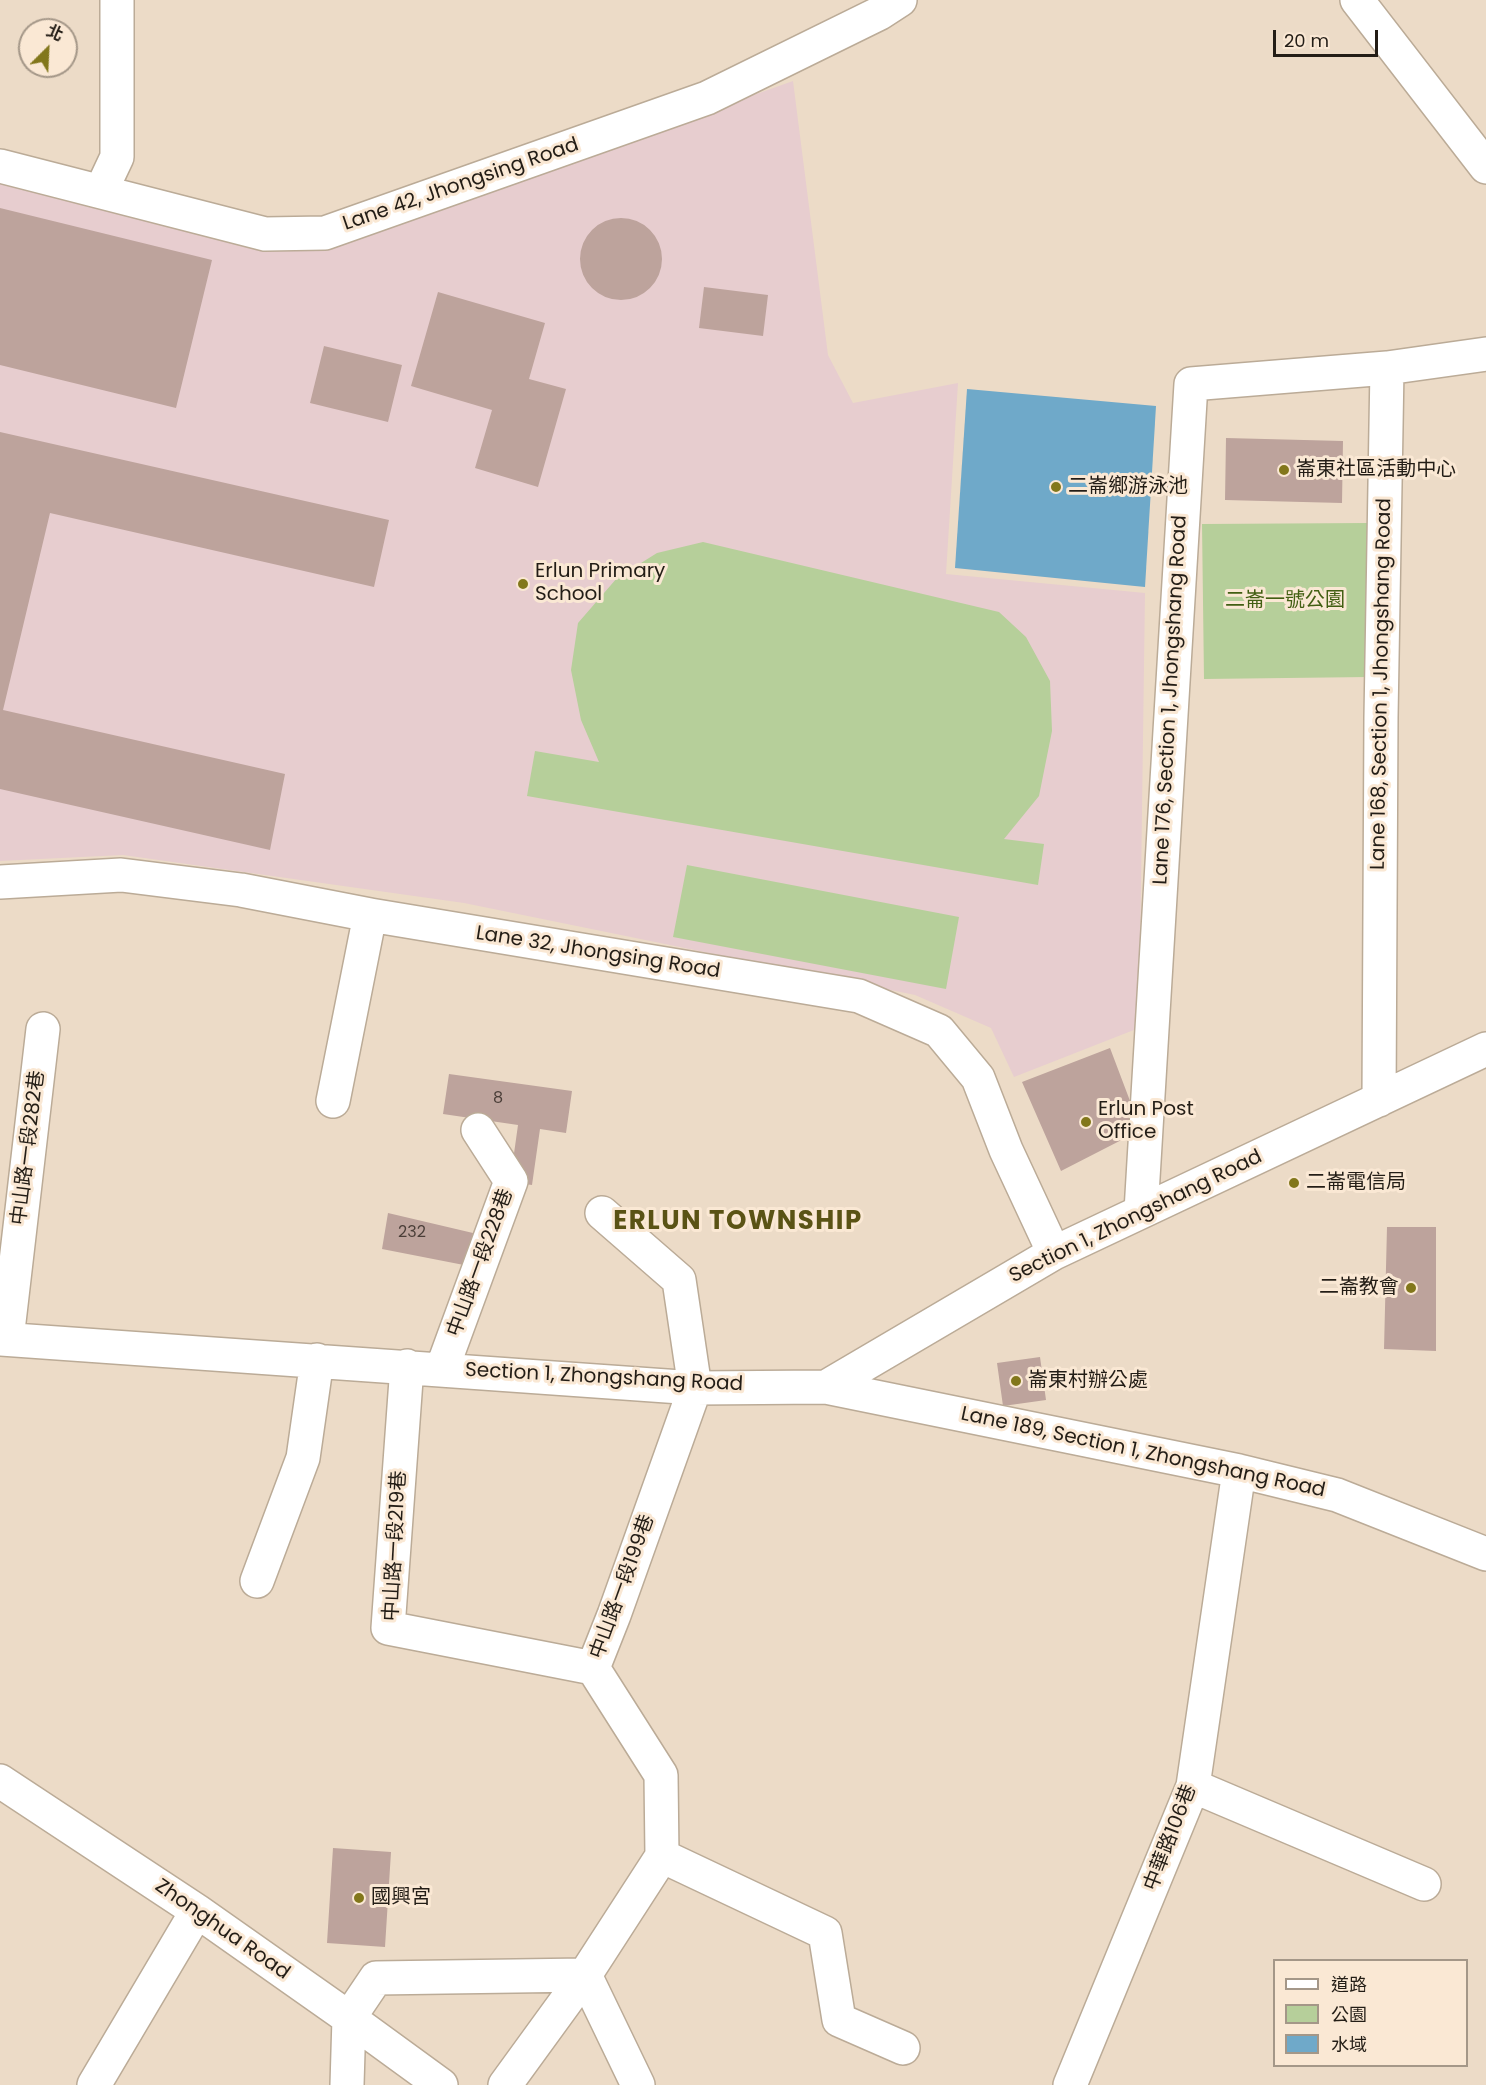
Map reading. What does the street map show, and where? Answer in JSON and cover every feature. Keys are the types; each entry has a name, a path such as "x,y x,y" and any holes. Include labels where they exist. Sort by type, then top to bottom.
{"street":[{"path":"101,191 117,157 117,0"},
{"name":"Lane 42, Jhongsing Road","path":"0,166 265,234 325,232 707,98 880,14 900,0"},
{"path":"1357,0 1486,167"},
{"path":"1387,368 1486,354"},
{"name":"Lane 168, Section 1, Jhongshang Road","path":"1378,1100 1387,368"},
{"name":"Lane 176, Section 1, Jhongshang Road","path":"1141,1211 1191,384 1387,368"},
{"name":"Lane 32, Jhongsing Road","path":"0,882 121,876 241,890 370,915 859,996 939,1031 978,1078 1006,1150 1054,1253"},
{"path":"333,1101 370,915"},
{"name":"中山路一段282巷","path":"3,1339 43,1029"},
{"name":"Section 1, Zhongshang Road","path":"3,1339 695,1388 826,1387 1054,1253 1486,1049"},
{"name":"中山路一段228巷","path":"442,1369 510,1181 478,1130"},
{"path":"602,1213 679,1280 695,1388"},
{"path":"257,1581 303,1458 317,1360"},
{"name":"中山路一段219巷","path":"407,1366 388,1628 593,1668"},
{"name":"Lane 189, Section 1, Zhongshang Road","path":"826,1387 1239,1471 1337,1495 1486,1554"},
{"name":"中山路一段199巷","path":"662,1856 661,1775 593,1668 695,1388"},
{"name":"中華路106巷","path":"1070,2085 1193,1786 1239,1471"},
{"name":"Zhonghua Road","path":"0,1781 197,1911 441,2085"},
{"path":"1193,1786 1424,1884"},
{"path":"505,2085 585,1975 662,1856 825,1933 839,2020 903,2048"},
{"path":"94,2085 197,1911"},
{"path":"347,2085 349,2018 376,1978 585,1975"},
{"path":"585,1975 638,2085"}],"shaded area":[{"name":"Erlun Primary School","path":"793,81 828,355 853,403 958,383 946,574 1145,593 1139,1028 1014,1077 991,1028 915,995 464,903 123,855 0,861 0,176 321,249"}],"green space":[{"name":"二崙一號公園","path":"1367,523 1368,677 1204,679 1202,524"},
{"path":"703,542 999,612 1026,637 1050,681 1052,731 1039,796 1004,839 1044,844 1038,885 527,796 535,751 599,762 581,720 571,670 578,623 617,578 657,553"},
{"path":"687,865 959,917 946,989 673,937"}],"water":[{"name":"二崙鄉游泳池","path":"967,389 1156,406 1145,587 955,568"}],"building":[{"path":"0,208 212,260 176,408 0,365"},
{"path":"613,218 629,218 644,225 655,236 662,251 659,275 650,288 629,300 613,300 598,293 587,282 580,267 580,251 587,236 598,225"},
{"path":"704,287 768,295 763,336 699,328"},
{"path":"438,292 545,323 529,379 566,389 538,487 475,468 492,410 411,386"},
{"path":"324,346 402,365 388,422 310,403"},
{"path":"0,432 389,520 374,587 50,513 3,710 285,774 270,850 0,789"},
{"name":"崙東社區活動中心","path":"1226,438 1343,441 1342,503 1225,500"},
{"path":"1110,1048 1141,1130 1061,1171 1022,1082"},
{"path":"449,1074 572,1091 566,1133 540,1129 532,1185 510,1182 518,1125 443,1114"},
{"path":"388,1213 473,1233 469,1266 382,1249"},
{"name":"二崙教會","path":"1387,1227 1436,1227 1436,1351 1384,1349"},
{"path":"1040,1357 1046,1400 1003,1406 997,1363"},
{"name":"國興宮","path":"333,1848 391,1852 385,1947 327,1943"}],"place":[{"name":"崙東社區活動中心","path":"1284,470"},
{"name":"二崙鄉游泳池","path":"1056,487"},
{"name":"Erlun Primary School","path":"523,584"},
{"name":"Erlun Post Office","path":"1086,1122"},
{"name":"二崙電信局","path":"1294,1183"},
{"name":"二崙教會","path":"1411,1288"},
{"name":"崙東村辦公處","path":"1016,1381"},
{"name":"國興宮","path":"359,1898"}],"district":[{"name":"ERLUN TOWNSHIP","path":"738,1222"}]}
